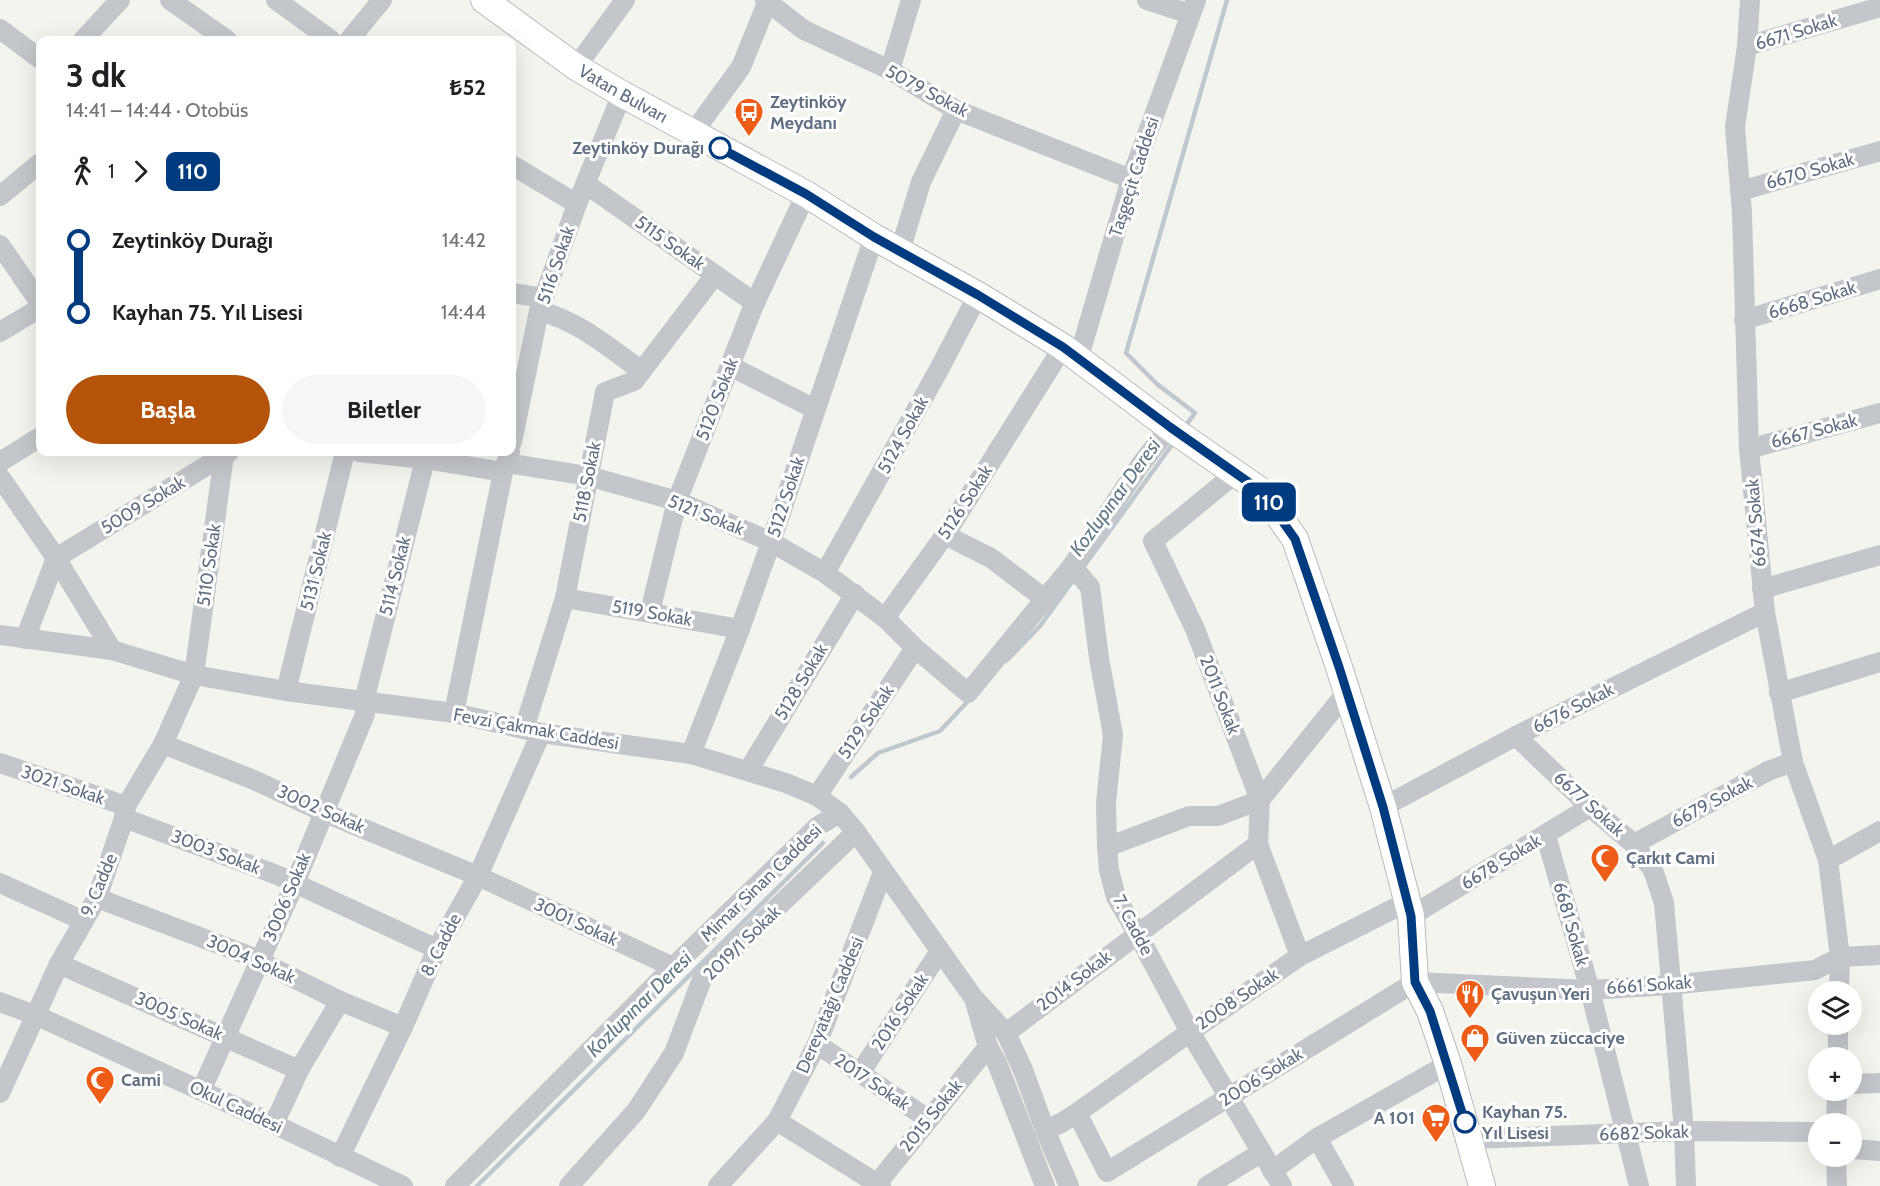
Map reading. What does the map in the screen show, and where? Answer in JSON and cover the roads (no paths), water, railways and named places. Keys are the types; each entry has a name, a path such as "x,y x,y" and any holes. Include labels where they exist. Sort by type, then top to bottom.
{"main road":[{"name":"Vatan Bulvarı","path":"484,0 576,67 806,194 874,237 978,295 1071,352 1178,433 1261,491 1295,539 1383,807 1409,909 1415,982"},
{"path":"1415,982 1430,1011 1448,1064 1482,1186"}],"street":[{"path":"87,36 120,0"},
{"path":"170,0 221,36"},
{"path":"276,0 326,36"},
{"path":"352,36 382,0"},
{"path":"576,67 625,0"},
{"path":"890,70 911,0"},
{"path":"1147,0 1193,7"},
{"name":"6674 Sokak","path":"1750,0 1747,46 1735,127 1740,191 1749,449 1765,612 1792,762 1828,860 1840,957 1839,981"},
{"path":"693,133 741,67 766,1"},
{"name":"5079 Sokak","path":"766,1 804,30 890,70 956,110 1131,179"},
{"name":"Taşgeçit Caddesi","path":"1071,352 1193,7"},
{"name":"6671 Sokak","path":"1747,46 1880,7"},
{"path":"0,29 36,56"},
{"name":"5116 Sokak","path":"516,424 542,305 577,204 622,94"},
{"path":"900,251 921,182 956,110"},
{"name":"6670 Sokak","path":"1740,191 1880,152"},
{"path":"0,196 36,167"},
{"path":"516,167 577,204"},
{"name":"5115 Sokak","path":"586,184 755,303"},
{"name":"5120 Sokak","path":"650,612 677,501 755,303 806,194"},
{"name":"5122 Sokak","path":"691,754 771,542 874,237"},
{"path":"0,244 36,297"},
{"name":"5118 Sokak","path":"532,731 565,598 605,392 634,381 715,275"},
{"name":"6668 Sokak","path":"1744,320 1880,279"},
{"path":"516,295 542,305 584,329 642,371"},
{"name":"5124 Sokak","path":"825,573 978,295"},
{"path":"0,332 36,311"},
{"name":"5126 Sokak","path":"885,618 1071,352"},
{"path":"730,366 815,410"},
{"name":"6667 Sokak","path":"1749,449 1880,413"},
{"path":"885,618 915,648 968,693 1074,569 1141,464 1178,433"},
{"path":"0,462 36,440"},
{"name":"5009 Sokak","path":"56,558 222,456"},
{"name":"5110 Sokak","path":"194,675 227,456"},
{"name":"5131 Sokak","path":"286,691 344,456"},
{"name":"5114 Sokak","path":"364,701 426,456"},
{"name":"5121 Sokak","path":"438,456 507,462 588,476 677,501 771,542 825,573 885,618"},
{"path":"454,714 507,462"},
{"name":"2011 Sokak","path":"1236,473 1154,541 1194,629 1260,800 1258,844 1300,956"},
{"path":"0,477 56,558 112,650"},
{"path":"945,535 991,558 1046,600"},
{"path":"1762,589 1880,555"},
{"path":"25,639 56,558"},
{"name":"7. Cadde","path":"1074,569 1090,587 1099,658 1113,735 1107,803 1107,847 1109,870 1116,897 1190,1032 1277,1178"},
{"name":"5128 Sokak","path":"748,771 855,594"},
{"name":"5119 Sokak","path":"565,598 740,629"},
{"name":"6676 Sokak","path":"1383,807 1516,736 1765,612"},
{"name":"Fevzi Çakmak Caddesi","path":"0,635 112,650 194,675 286,691 454,714 532,731 691,754 748,771 817,796 840,813 856,832 973,997"},
{"name":"5129 Sokak","path":"817,796 915,648"},
{"path":"1779,693 1880,662"},
{"name":"9. Cadde","path":"0,1093 59,964 97,898 125,812 163,744 194,675"},
{"path":"1107,847 1189,816 1218,816 1260,800 1346,693"},
{"name":"3006 Sokak","path":"201,1091 295,883 365,714 364,701"},
{"name":"8. Cadde","path":"340,1157 403,1027 437,949 478,876 532,731"},
{"name":"6677 Sokak","path":"1516,736 1590,807 1634,844 1653,870 1664,903 1684,1131 1686,1186"},
{"name":"3002 Sokak","path":"163,744 254,780 323,812 478,876"},
{"name":"6679 Sokak","path":"1634,844 1768,771 1792,762"},
{"name":"3021 Sokak","path":"0,763 125,812"},
{"name":"6678 Sokak","path":"1409,909 1546,836 1590,807"},
{"name":"3003 Sokak","path":"125,812 295,883 437,949"},
{"name":"Mimar Sinan Caddesi","path":"455,1186 673,967 818,826 840,813"},
{"path":"1828,860 1880,831"},
{"name":"2019/1 Sokak","path":"569,1186 636,1112 674,1053 702,979 856,832"},
{"name":"6681 Sokak","path":"1546,836 1590,990 1639,1186"},
{"name":"2014 Sokak","path":"1006,1033 1258,844"},
{"name":"Dereyatağı Caddesi","path":"718,1186 777,1121 817,1044 883,872"},
{"name":"3001 Sokak","path":"478,876 673,967"},
{"path":"0,883 84,921"},
{"name":"3004 Sokak","path":"97,898 260,961 340,1001 403,1027"},
{"name":"2008 Sokak","path":"1045,1130 1061,1124 1300,956 1409,909"},
{"name":"2016 Sokak","path":"860,1073 940,951"},
{"name":"6661 Sokak","path":"1415,982 1590,990 1670,985 1815,970 1840,957 1880,954"},
{"name":"3005 Sokak","path":"59,964 298,1070"},
{"name":"2006 Sokak","path":"1077,1113 1107,1172 1415,982"},
{"path":"973,997 1006,1033 1069,1186"},
{"path":"973,997 988,1047 997,1063 1046,1186"},
{"path":"274,1124 298,1070 340,1001"},
{"name":"Okul Caddesi","path":"0,1002 35,1015 274,1124 403,1186"},
{"name":"2017 Sokak","path":"817,1044 928,1119"},
{"name":"2015 Sokak","path":"878,1185 928,1119 988,1047"},
{"path":"1277,1178 1317,1138 1448,1064"},
{"path":"1862,1084 1880,1083"},
{"path":"777,1121 878,1185"},
{"name":"6682 Sokak","path":"1469,1139 1684,1131 1808,1132"},
{"path":"1317,1138 1344,1186"},
{"path":"1862,1150 1880,1151"},
{"path":"1207,1186 1262,1152"},
{"path":"1836,1167 1837,1186"}],"waterway":[{"name":"Kozlupınar Deresi","path":"1184,428 1195,413 1157,384 1126,353 1227,0"},
{"name":"Kozlupınar Deresi","path":"1082,569 1174,442"},
{"name":"Kozlupınar Deresi","path":"1006,661 1040,626 1075,578"},
{"name":"Kozlupınar Deresi","path":"851,777 878,753 940,731 969,700"},
{"name":"Kozlupınar Deresi","path":"477,1186 823,843"}],"place":[{"name":"Zeytinköy Meydanı","path":"749,138"},
{"name":"Zeytinköy Durağı","path":"720,148"},
{"name":"Çarkıt Cami","path":"1605,884"},
{"name":"Çavuşun Yeri","path":"1470,1020"},
{"name":"Güven züccaciye","path":"1475,1064"},
{"name":"Cami","path":"100,1106"},
{"name":"Kayhan 75. Yıl Lisesi","path":"1465,1122"},
{"name":"A 101","path":"1436,1144"}]}
